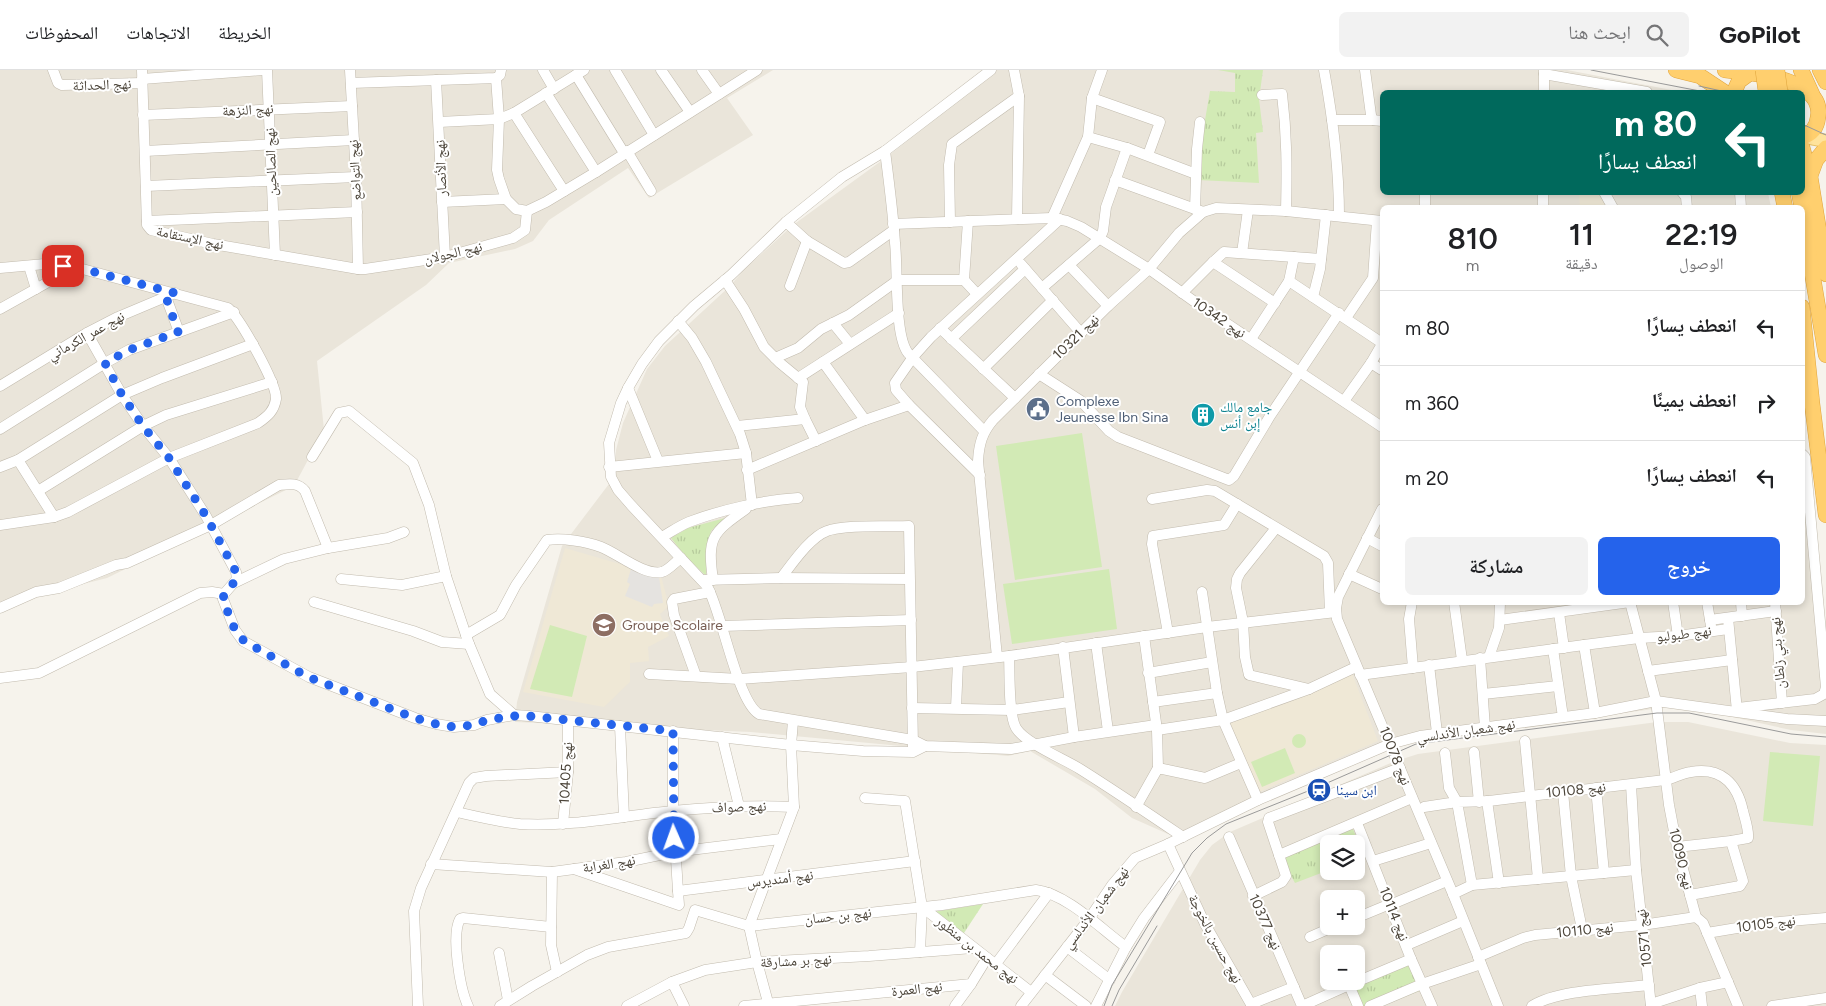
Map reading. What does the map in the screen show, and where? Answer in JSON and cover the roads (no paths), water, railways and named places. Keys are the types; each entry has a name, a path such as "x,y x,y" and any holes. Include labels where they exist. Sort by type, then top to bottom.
{"highway":[{"path":"1676,70 1700,76 1746,76 1800,87 1803,90"},
{"path":"1801,70 1819,105 1819,114 1814,129 1805,138"},
{"path":"1820,70 1826,82"},
{"path":"1746,76 1764,90"},
{"path":"1746,76 1776,90"},
{"path":"1805,92 1819,105"},
{"path":"1810,176 1816,160 1826,148"},
{"path":"1805,150 1826,274"},
{"path":"1805,230 1826,355"},
{"path":"1805,330 1826,515"}],"main road":[{"path":"1805,140 1826,141"}],"street":[{"name":"نهج الحداثة","path":"53,70 58,83 62,86 142,77 263,70"},
{"name":"نهج الصالحين","path":"267,70 275,255"},
{"name":"نهج التواضع","path":"350,70 356,177 358,269"},
{"path":"543,70 550,91 596,172"},
{"path":"615,70 654,135"},
{"path":"661,70 690,112"},
{"path":"702,70 719,94"},
{"path":"351,83 436,80 499,74 497,170 506,199 516,209 527,210 546,202 596,172 719,94 745,73 757,70"},
{"path":"925,746 913,740 764,716 755,712 739,679 710,592 702,580 618,490 611,477 609,467 609,443 621,403 628,388 642,364 659,341 678,321 725,280 786,222 842,178 885,151 991,70"},
{"path":"1014,70 1019,96 1017,219"},
{"path":"980,475 909,405 894,385 913,357 940,328 1017,259 1056,218 1088,138 1092,98 1102,70"},
{"path":"1324,70 1339,185 1339,216"},
{"path":"1365,70 1371,115 1378,120"},
{"path":"439,122 499,119 514,113 582,71 625,152 651,192"},
{"path":"1544,90 1544,72 1638,90"},
{"name":"نهج الإستقامة","path":"142,77 148,228 275,255 358,269"},
{"name":"نهج الأنصار","path":"436,80 445,257"},
{"path":"1262,95 1282,94 1287,133 1286,211"},
{"path":"950,222 949,165 952,144 1019,96"},
{"path":"1092,98 1160,122 1148,156"},
{"name":"نهج النزهة","path":"143,115 352,106"},
{"path":"514,113 564,191"},
{"path":"1332,120 1378,120"},
{"path":"1199,211 1196,174 1200,122"},
{"path":"1088,138 1127,148 1196,174"},
{"path":"145,151 354,140"},
{"path":"1042,288 1100,238 1103,231 1105,209 1127,148"},
{"path":"885,151 894,227 901,339 905,349 984,431 979,448 980,475 997,657"},
{"path":"146,186 271,179 356,177"},
{"path":"1039,374 1081,400 1118,437 1229,480 1234,476 1300,371 1373,278 1380,221 1286,211 1216,208 1199,211 1115,180"},
{"path":"442,202 506,199"},
{"name":"نهج الجولان","path":"358,269 445,257 520,235 526,230 527,210"},
{"path":"1242,253 1248,210"},
{"name":"نهج 10321","path":"984,431 1108,306 1149,269 1199,211"},
{"path":"147,221 357,212"},
{"path":"1314,297 1320,268 1326,215"},
{"path":"786,222 807,240 841,262 847,263 894,227 950,222 1056,218"},
{"name":"نهج 10342","path":"1056,218 1100,238 1149,269 1251,340 1380,426"},
{"path":"968,221 964,280 977,294"},
{"path":"790,286 807,240"},
{"path":"1182,293 1224,252 1321,259"},
{"path":"1251,340 1289,281 1294,257"},
{"path":"1017,259 1081,333"},
{"path":"1212,262 1276,303"},
{"path":"0,268 45,264 75,267 170,295 221,304 234,312 272,382 276,396 274,408 268,416 258,423 169,458 68,512 54,517 0,525"},
{"path":"1069,265 1108,306"},
{"path":"29,266 36,289"},
{"path":"0,309 75,267"},
{"path":"951,339 1025,269"},
{"path":"725,280 744,309 764,347 804,384 800,403 804,418 816,441"},
{"path":"775,358 798,348 821,329 849,315 898,280 964,280"},
{"path":"1289,281 1380,343"},
{"path":"170,295 178,332"},
{"name":"نهج عمر الكرماني","path":"0,386 86,333 170,295"},
{"path":"983,370 1053,300"},
{"path":"0,429 129,350 234,312"},
{"path":"798,378 899,313"},
{"path":"678,321 706,362 737,426 746,453 752,505"},
{"path":"833,324 850,344"},
{"path":"940,328 1015,398"},
{"path":"86,333 122,395 143,426 169,458 211,524 237,576 236,582"},
{"path":"0,467 18,460 122,395 252,344"},
{"path":"1344,401 1380,347"},
{"path":"823,362 865,420"},
{"path":"1371,363 1380,369"},
{"path":"38,491 143,426 166,415 272,382"},
{"path":"628,388 658,461"},
{"path":"747,470 865,420 909,405"},
{"path":"312,458 339,413 349,411 412,463 429,505 446,576 468,640 490,694 514,716"},
{"path":"737,426 804,418"},
{"path":"609,467 746,453"},
{"path":"1728,618 1737,710 1820,697 1824,694 1826,687 1805,457"},
{"path":"18,460 54,517"},
{"path":"0,608 36,592 59,588 116,565 126,563 211,524 278,485 297,485 305,491 328,548"},
{"path":"1152,499 1212,490 1276,528 1236,579 1249,675 1309,689"},
{"path":"662,537 689,522 779,499 798,498"},
{"path":"1168,632 1152,536 1224,525 1237,504"},
{"path":"713,580 711,551 714,538 728,522 752,505"},
{"path":"649,674 739,679 912,667 1009,656 1243,622 1333,612 1349,574 1380,513"},
{"path":"781,578 799,555 827,531 850,528 909,526 913,752"},
{"name":"نهج 10078","path":"1276,528 1327,558 1333,612 1453,894 1498,1006"},
{"path":"404,532 388,538 328,548 284,559 236,582 224,594 223,600 238,636 308,677 415,718 454,727 474,725 487,720 514,716 863,751 913,752 925,746"},
{"path":"1367,538 1380,545"},
{"path":"314,602 413,631 442,642 468,640 500,615 520,578 547,540 555,539 589,543 602,547 635,566 654,572 663,572 680,558"},
{"path":"1349,574 1380,588"},
{"path":"341,579 402,585 446,576"},
{"path":"702,580 909,578"},
{"path":"696,676 674,615 672,602 673,599 710,592"},
{"path":"1202,592 1217,693 1224,720 1258,800"},
{"path":"0,678 39,673 200,593 224,594"},
{"path":"1412,605 1409,622 1412,668"},
{"path":"1454,605 1462,660"},
{"path":"1485,728 1483,694 1484,658 1500,620 1500,605"},
{"name":"نهج 10090","path":"1631,605 1656,701 1665,780 1677,847 1696,917 1703,923 1738,1006"},
{"path":"1673,605 1678,636"},
{"path":"1708,605 1711,631"},
{"path":"1741,605 1742,616"},
{"path":"1500,620 1559,613 1584,606"},
{"path":"1710,620 1742,616 1775,607"},
{"name":"نهج بني زلطان","path":"1775,607 1782,703"},
{"path":"1559,613 1558,686 1563,718"},
{"path":"722,626 911,620"},
{"name":"نهج طبولبو","path":"925,746 1011,748 1108,731 1224,720 1358,671 1412,668 1639,638 1678,636 1728,629"},
{"path":"1132,804 1142,794 1158,768 1157,727 1144,636"},
{"path":"1096,642 1108,731"},
{"path":"1584,645 1595,714"},
{"path":"1063,647 1074,737"},
{"path":"1009,656 1012,710 1016,727 1023,736 1079,769 1183,837"},
{"path":"1648,671 1732,660"},
{"path":"956,708 958,662"},
{"path":"1148,672 1212,662"},
{"path":"1429,665 1437,734"},
{"path":"1483,694 1558,686"},
{"path":"1153,702 1217,693"},
{"name":"نهج شعبان الأندلسي","path":"1021,1006 1089,919 1112,885 1132,862 1258,800 1390,744 1405,739 1437,734 1595,714 1656,701 1737,710 1787,719 1826,721"},
{"path":"912,708 1012,710 1069,702"},
{"name":"نهج 10405","path":"563,824 568,772 568,721"},
{"path":"768,1004 750,926 794,807 791,745 794,721"},
{"path":"620,726 624,817"},
{"path":"574,869 679,905 674,852 673,731"},
{"path":"722,737 739,806"},
{"path":"1525,741 1538,879"},
{"path":"1474,752 1499,883"},
{"path":"1445,754 1449,788 1457,802 1472,885"},
{"path":"1158,768 1205,778 1241,763"},
{"path":"1253,896 1284,880 1286,875 1268,821 1269,818 1400,768"},
{"path":"418,1006 413,916 421,888 431,864 469,783 474,778 503,774 568,772"},
{"name":"نهج 10108","path":"1424,807 1631,785 1702,772 1722,776 1731,782 1742,803 1749,836 1746,839 1731,841"},
{"name":"نهج 10571","path":"1631,785 1636,870 1651,1005"},
{"path":"1596,788 1604,872"},
{"path":"1563,792 1571,876 1582,929"},
{"path":"865,798 905,801 922,907 920,952"},
{"path":"1279,855 1412,798"},
{"name":"نهج صواف","path":"457,812 521,824 563,824 673,811 739,806 794,807"},
{"name":"نهج 10114","path":"1357,822 1432,1006"},
{"name":"نهج 10377","path":"1229,838 1302,1006"},
{"name":"نهج الغرابة","path":"431,864 552,872 626,862 674,852 781,839"},
{"path":"1677,847 1731,841 1743,881 1740,886 1690,895"},
{"path":"1373,861 1431,843"},
{"name":"نهج حسين بالخوجة","path":"1168,844 1205,924 1251,1005"},
{"name":"نهج أمنديرس","path":"678,891 915,861"},
{"path":"1453,894 1472,885 1636,870"},
{"path":"1096,1006 1126,947 1144,918 1180,871"},
{"path":"552,872 551,945 557,972"},
{"path":"1365,914 1447,881"},
{"name":"نهج بن حسان","path":"679,905 750,926 967,902 1029,891 1049,893"},
{"path":"955,1006 971,984 1049,893 1089,919 1126,947"},
{"name":"نهج محمد بن منظور","path":"922,907 1031,992"},
{"path":"499,953 504,1003 587,955 608,947 686,933 695,910"},
{"name":"نهج 10110","path":"1370,1006 1480,960 1529,936 1696,917"},
{"name":"نهج 10105","path":"1707,933 1767,922 1826,918"},
{"path":"468,1006 460,986 457,958 457,926 460,919 552,927"},
{"path":"1407,945 1463,921"},
{"path":"1310,936 1320,932"},
{"path":"1067,947 1110,980"},
{"name":"نهج بر مشارقة","path":"627,1006 672,982 705,970 757,962 973,948"},
{"path":"1365,979 1412,960"},
{"path":"1045,975 1086,1006"},
{"path":"672,982 684,1006"},
{"path":"1651,1005 1700,988 1728,982"},
{"name":"نهج العمرة","path":"744,1006 971,984"},
{"path":"1532,1006 1540,1001 1560,995 1649,985"},
{"path":"1251,1005 1294,988"},
{"path":"1700,988 1702,1006"},
{"path":"1302,1006 1338,990"},
{"path":"1351,990 1358,1006"},
{"path":"1772,1006 1826,998"}],"tram line":[{"path":"1591,70 1695,90"},
{"path":"1699,86 1717,90"},
{"path":"1805,125 1826,135"},
{"path":"1104,1006 1112,985 1192,853 1207,838 1226,824 1318,787 1416,744 1657,713 1689,713 1791,734 1826,737"},
{"path":"1112,1006 1119,990 1157,926"}],"place":[{"name":"Complexe Jeunesse Ibn Sina","path":"1038,409"},
{"name":"جامع مالك إبن أنس","path":"1203,415"},
{"name":"Groupe Scolaire","path":"604,625"},
{"name":"ابن سينا","path":"1319,790"}]}
